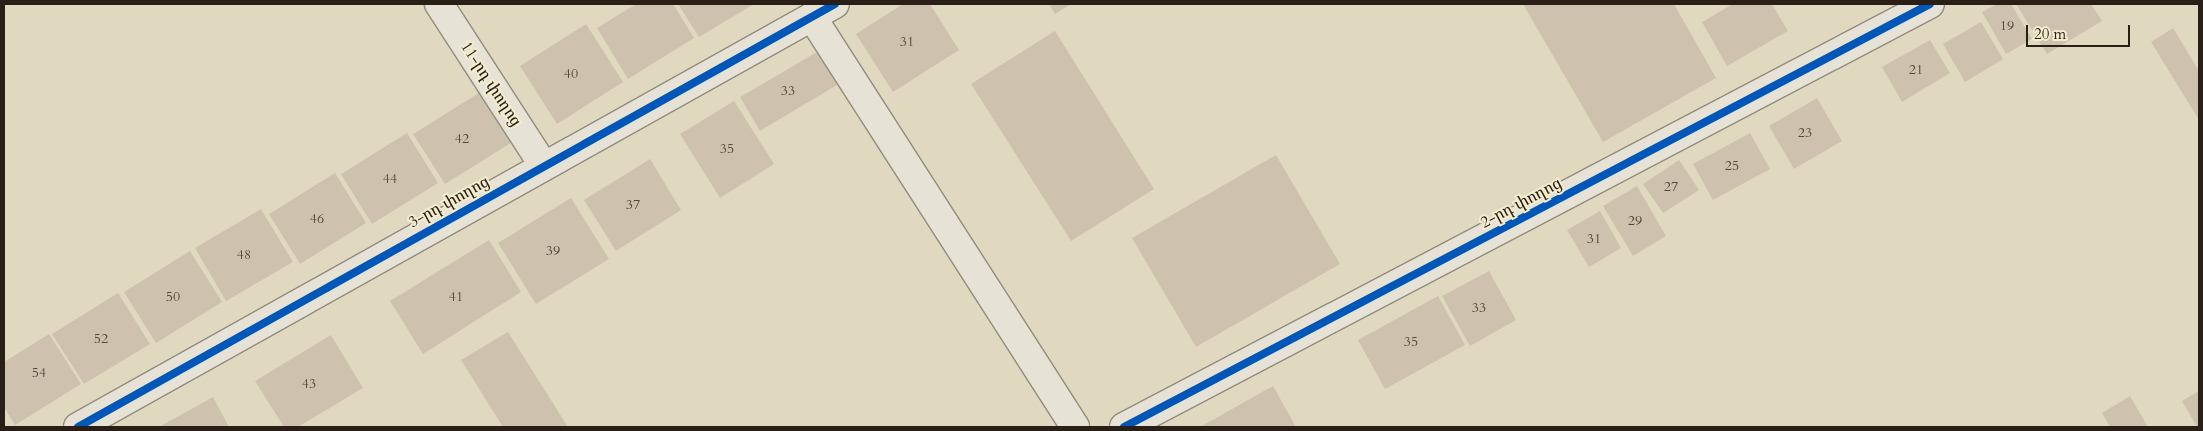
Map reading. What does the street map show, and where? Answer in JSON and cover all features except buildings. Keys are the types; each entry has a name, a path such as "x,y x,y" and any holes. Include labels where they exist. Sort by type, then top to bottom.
{"street":[{"name":"11-րդ փողոց","path":"439,4 544,165"},
{"name":"2-րդ փողոց","path":"1124,427 1930,4"},
{"name":"3-րդ փողոց","path":"78,427 824,10"},
{"path":"824,10 1075,427"}],"cycle path":[{"path":"78,427 835,4"},
{"path":"1124,427 1930,4"}]}
